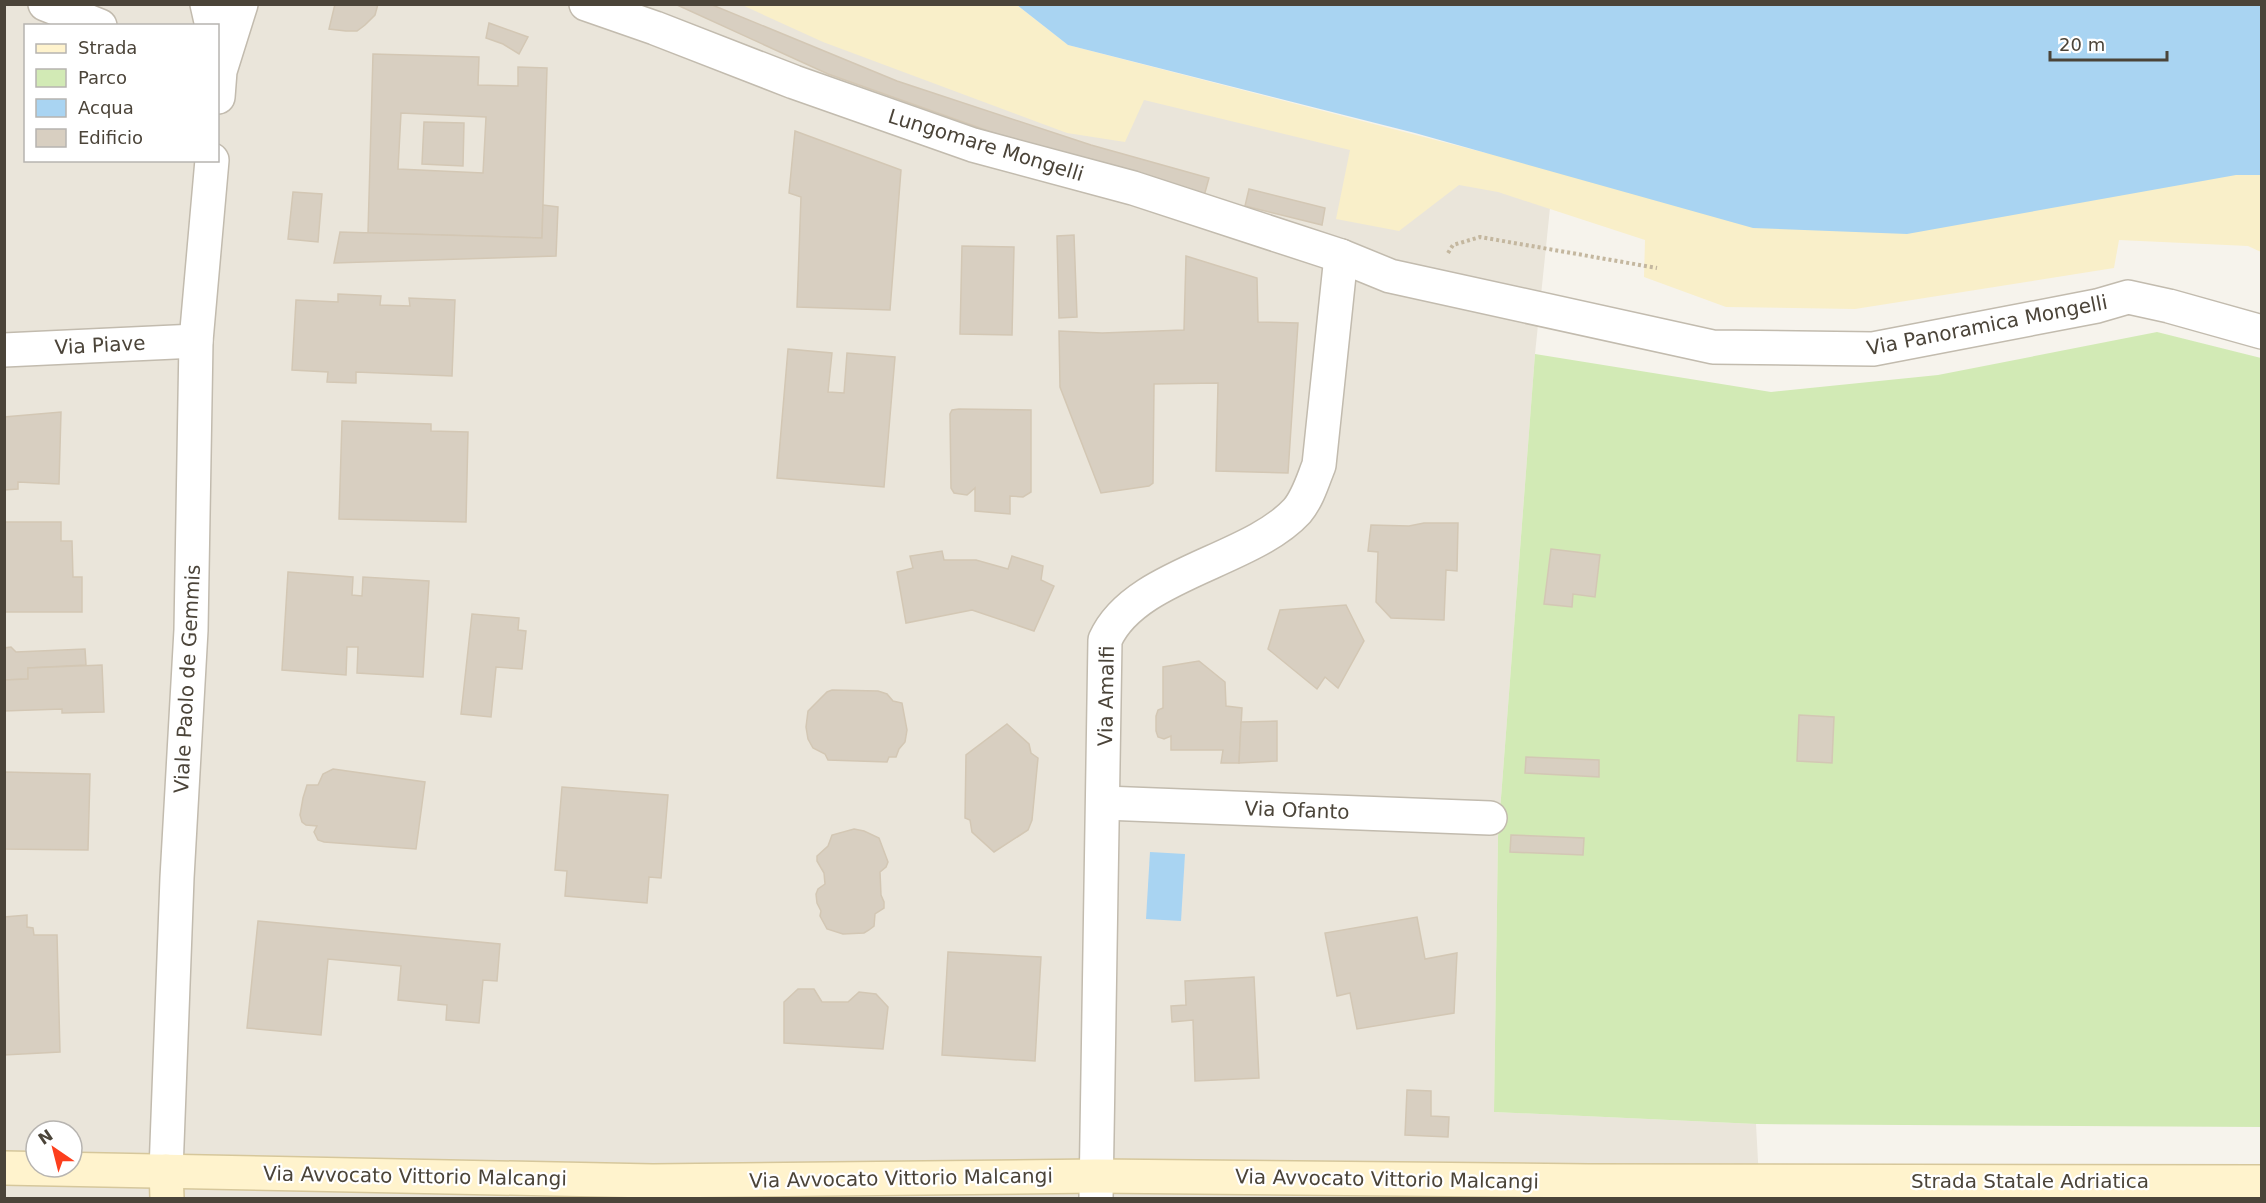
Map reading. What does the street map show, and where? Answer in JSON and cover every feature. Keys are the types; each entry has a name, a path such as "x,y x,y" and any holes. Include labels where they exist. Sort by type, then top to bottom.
{"main road":[{"name":"Via Avvocato Vittorio Malcangi","path":"4,1168 166,1184 653,1190 1096,1187 1132,1176 1589,1190 1798,1180"},
{"name":"Strada Statale Adriatica","path":"1798,1180 2262,1182"}],"street":[{"path":"45,4 95,24"},
{"path":"207,4 212,24"},
{"path":"219,71 241,4"},
{"name":"Lungomare Mongelli","path":"586,4 795,82 974,145 1133,188 1341,255 1390,276"},
{"name":"Viale Paolo de Gemmis","path":"166,1184 177,878 191,630 196,341 212,162"},
{"name":"Via Amalfi","path":"1096,1187 1105,640 1112,625 1131,607 1154,591 1283,524 1299,509 1319,465 1341,255"},
{"name":"Via Panoramica Mongelli","path":"1390,276 1713,346 1873,349 2097,306 2128,297 2262,332"},
{"name":"Via Piave","path":"4,350 196,341"},
{"name":"Via Ofanto","path":"1104,802 1490,818"}],"path":[{"path":"1430,285 1453,245 1480,237 1657,268"}],"shaded area":[{"path":"5,5 902,5 1551,198 1535,354 1498,837 1494,1112 1756,1124 1760,1198 5,1198"}],"green space":[{"path":"2157,332 2261,358 2261,1127 1756,1124 1494,1112 1498,837 1535,354 1771,392 1938,375"}],"sand":[{"path":"742,5 1017,5 1068,45 1486,153 2261,175 2261,252 2248,246 2119,240 2114,268 1855,309 1726,307 1644,277 1645,240 1498,192 1459,185 1399,231 1336,219 1350,150 1144,100 1125,142 1067,133 823,42"}],"water":[{"path":"1017,5 2261,5 2261,175 2236,175 1907,234 1753,228 1415,133 1068,45"},
{"path":"1150,852 1185,854 1181,921 1146,919"}],"building":[{"path":"335,4 378,4 375,15 365,25 357,31 346,31 329,29"},
{"path":"675,4 710,4 897,81 1091,145 1209,178 1204,196 1008,138 828,74"},
{"path":"489,23 528,37 519,54 503,44 486,38"},
{"path":"373,54 479,57 478,85 518,86 518,67 547,68 542,238 368,233","holes":["401,113 486,117 483,173 398,169"]},
{"path":"424,122 464,123 463,166 422,164"},
{"path":"795,131 901,170 890,310 797,307 801,197 789,193"},
{"path":"1249,189 1325,208 1322,225 1245,206"},
{"path":"293,192 322,194 318,242 288,239"},
{"path":"543,205 558,207 556,256 334,263 340,232 542,238"},
{"path":"1074,235 1077,317 1059,318 1057,236"},
{"path":"962,246 1014,247 1012,335 960,334"},
{"path":"1186,256 1257,278 1258,322 1298,323 1288,473 1216,471 1218,383 1154,384 1153,483 1149,486 1101,493 1060,387 1059,331 1102,333 1184,330"},
{"path":"338,294 381,296 380,305 410,306 409,298 455,300 452,376 356,372 356,383 327,382 328,372 292,370 296,300 338,302"},
{"path":"788,349 832,353 828,392 844,393 847,353 895,357 884,487 777,478"},
{"path":"952,410 1031,410 1031,492 1023,497 1010,496 1010,514 975,511 975,488 967,495 954,493 951,488 950,414"},
{"path":"61,412 59,484 18,482 18,489 4,490 4,417"},
{"path":"342,421 431,424 431,431 468,432 466,522 339,519"},
{"path":"4,522 61,522 61,541 72,541 73,577 82,577 82,612 4,612"},
{"path":"1424,523 1458,523 1457,571 1446,570 1444,620 1391,618 1376,602 1378,552 1368,551 1371,525 1409,526"},
{"path":"1551,549 1600,555 1595,597 1573,594 1572,607 1544,604"},
{"path":"942,551 944,560 976,560 1008,569 1012,556 1043,566 1041,580 1054,586 1034,631 972,610 906,623 897,572 913,568 910,556"},
{"path":"288,572 353,577 352,595 362,596 363,577 429,581 423,677 357,673 358,647 347,647 346,675 282,670"},
{"path":"1346,605 1364,641 1338,688 1325,677 1317,689 1268,649 1280,610"},
{"path":"472,614 519,618 518,630 526,631 522,669 496,667 491,717 461,714"},
{"path":"11,647 16,652 85,649 86,665 28,668 28,679 4,680 4,648"},
{"path":"1199,661 1225,682 1226,706 1242,708 1239,763 1221,763 1223,750 1171,750 1171,736 1164,739 1158,737 1156,716 1158,710 1163,708 1163,667"},
{"path":"102,665 104,712 62,713 62,709 4,711 4,680 28,679 28,668"},
{"path":"832,690 878,691 887,694 893,701 902,703 907,730 905,742 896,757 889,757 887,762 828,760 825,754 813,748 808,739 806,727 808,711"},
{"path":"1799,715 1834,717 1832,763 1797,761"},
{"path":"1277,721 1277,761 1239,763 1241,722"},
{"path":"1007,724 1029,744 1031,753 1038,758 1032,820 1028,830 994,852 972,832 970,820 965,818 966,755"},
{"path":"1526,757 1599,760 1599,777 1525,773"},
{"path":"333,769 425,782 416,849 318,840 314,832 317,826 306,825 302,822 300,815 303,798 307,785 318,785 323,774"},
{"path":"4,772 90,774 88,850 4,849"},
{"path":"562,787 668,795 661,878 649,877 647,903 565,896 567,871 555,870"},
{"path":"854,829 879,838 888,862 880,872 884,908 875,914 874,926 869,930 864,933 843,934 827,929 820,916 821,911 816,894 818,889 825,884 824,873 817,861 817,856 828,846 832,835"},
{"path":"1511,835 1584,838 1583,855 1510,852"},
{"path":"27,915 27,927 33,928 34,935 57,935 60,1052 4,1055 4,917"},
{"path":"1417,917 1425,959 1457,953 1454,1013 1357,1029 1350,993 1337,996 1325,933"},
{"path":"258,921 500,944 497,981 483,980 479,1023 446,1020 447,1005 398,1000 401,966 328,959 321,1035 247,1028"},
{"path":"948,952 1041,957 1035,1061 942,1055"},
{"path":"1254,977 1259,1078 1195,1081 1193,1020 1172,1022 1171,1006 1186,1005 1185,981"},
{"path":"798,989 814,989 822,1002 848,1002 859,992 876,994 888,1007 883,1049 784,1043 784,1002"},
{"path":"1407,1090 1431,1091 1431,1116 1449,1117 1448,1137 1405,1135"}]}
